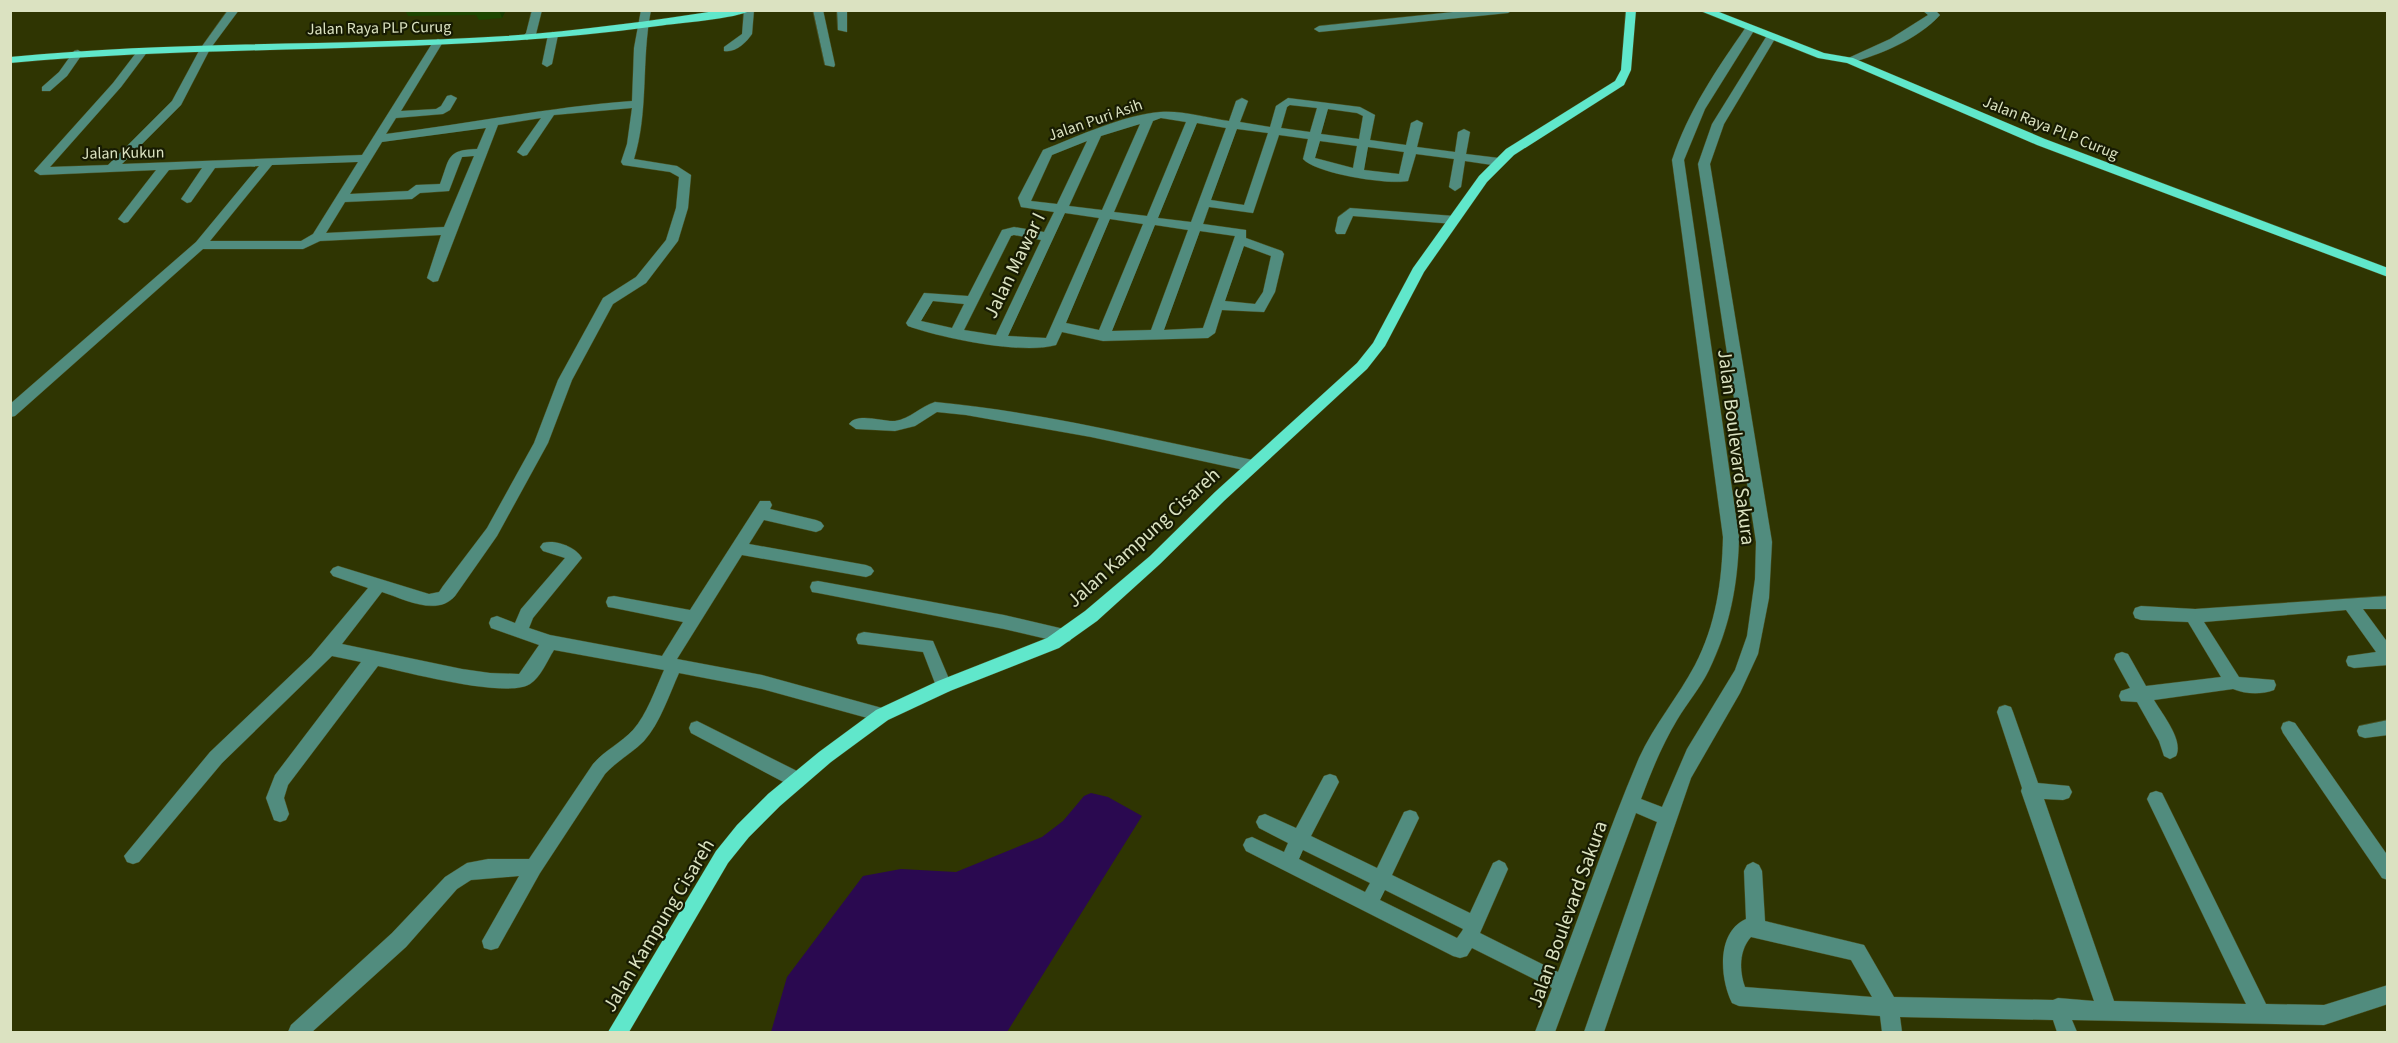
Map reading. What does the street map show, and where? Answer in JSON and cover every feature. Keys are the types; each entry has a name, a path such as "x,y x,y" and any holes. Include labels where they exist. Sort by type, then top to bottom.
{"main road":[{"name":"Jalan Raya PLP Curug","path":"10,60 78,53 438,42 527,37 642,25 748,10"},
{"name":"Jalan Kampung Cisareh","path":"618,1032 722,856 742,831 797,780 882,715 944,686 1022,657 1064,636 1155,560 1372,355 1418,271 1469,197 1499,162 1620,83 1626,70 1631,10"},
{"name":"Jalan Raya PLP Curug","path":"1703,10 1821,56 1848,60 2041,142 2388,273"}],"street":[{"path":"111,168 177,103 205,49 234,10"},
{"path":"527,37 531,34 537,10"},
{"path":"338,572 429,600 443,598 492,532 541,443 561,389 608,301 641,280 672,241 682,208 685,175 673,169 627,162 638,124 637,104 642,25 646,10"},
{"path":"728,49 748,34 751,27 748,10"},
{"path":"818,10 830,65"},
{"path":"842,10 843,30"},
{"path":"1319,29 1508,10"},
{"path":"1848,60 1873,53 1922,25 1935,15 1928,10"},
{"name":"Jalan Boulevard Sakura","path":"1545,1032 1652,751 1670,716 1702,669 1721,620 1730,576 1731,537 1694,287 1678,160 1694,117 1750,29"},
{"path":"547,64 553,35"},
{"name":"Jalan Boulevard Sakura","path":"1594,1032 1682,777 1703,735 1736,686 1755,633 1764,585 1764,542 1704,164 1718,124 1771,37"},
{"path":"317,237 438,42"},
{"name":"Jalan Kukun","path":"143,51 117,85 39,169 164,168 366,158"},
{"path":"46,89 63,74 78,53"},
{"path":"392,114 439,112 446,108 451,98"},
{"path":"1156,334 1242,101"},
{"path":"1205,203 1249,210 1284,103 1323,106 1365,112 1369,115 1358,171"},
{"path":"378,139 550,113 637,104"},
{"path":"1323,106 1317,135 1309,155 1310,161 1358,171 1404,178 1418,123"},
{"path":"523,152 550,113"},
{"path":"972,301 938,295 929,296 914,320 914,325 1000,340 1048,344 1058,326 1149,116"},
{"name":"Jalan Puri Asih","path":"1218,305 1259,309 1269,292 1278,254 1240,237 1196,228 1025,204 1024,198 1044,156 1097,133 1149,116 1193,119 1317,135 1499,162"},
{"path":"1103,336 1193,119"},
{"path":"433,278 449,231 494,122"},
{"path":"1455,187 1464,132"},
{"name":"Jalan Mawar I","path":"1000,340 1097,133"},
{"path":"341,198 412,195 416,189 445,188 460,153 481,152"},
{"path":"10,412 200,245 267,164"},
{"path":"187,199 210,166"},
{"path":"124,219 164,168"},
{"path":"1341,231 1344,217 1350,212 1454,220"},
{"path":"200,245 303,245 317,237 449,231"},
{"path":"956,333 1006,233 1014,231 1050,237"},
{"path":"1058,326 1103,336 1208,333 1240,237"},
{"path":"1694,287 1723,290"},
{"path":"856,424 895,426 910,422 935,407 966,410 1102,434 1253,466"},
{"path":"491,941 534,867 599,769 624,744 637,737 645,727 671,664 695,618 763,509 816,526"},
{"path":"519,632 527,614 574,558 569,553 548,547"},
{"path":"738,548 866,571"},
{"path":"133,856 162,825 212,762 312,668 379,585"},
{"path":"818,587 1004,621 1064,636"},
{"path":"2141,613 2195,615 2388,602"},
{"path":"614,603 695,618"},
{"path":"2350,603 2388,657 2354,661"},
{"path":"2195,615 2196,622 2233,682"},
{"path":"497,623 550,642 762,682 882,715"},
{"path":"864,639 927,646 932,651 935,667 944,686"},
{"path":"329,648 485,679 517,682 524,680 550,642"},
{"path":"280,814 275,798 281,781 374,658"},
{"path":"2122,659 2135,696 2168,739 2170,751"},
{"path":"2135,696 2233,682 2243,686 2268,685"},
{"path":"2005,712 2030,791 2107,1010"},
{"path":"2365,731 2388,727"},
{"path":"696,728 732,746 746,757 797,780"},
{"path":"2289,728 2388,872"},
{"path":"1287,863 1330,782"},
{"path":"2030,791 2063,792"},
{"path":"2156,799 2261,1015"},
{"path":"1631,803 1668,818"},
{"path":"1369,904 1410,818"},
{"path":"1266,822 1381,879 1563,984"},
{"path":"1251,845 1456,948 1464,947 1499,869"},
{"path":"298,1032 382,956 467,872 488,868 534,867"},
{"path":"1753,871 1756,928"},
{"path":"1892,1032 1889,1007 1857,952 1756,928 1742,932 1736,940 1732,982 1739,996 1824,1004 1889,1007 2058,1008 2325,1015 2388,994"},
{"path":"2058,1008 2067,1032"}],"shaded area":[{"path":"1091,793 1108,797 1142,816 1007,1032 771,1032 787,977 863,876 901,869 956,872 1042,837 1063,821 1084,796"}]}
